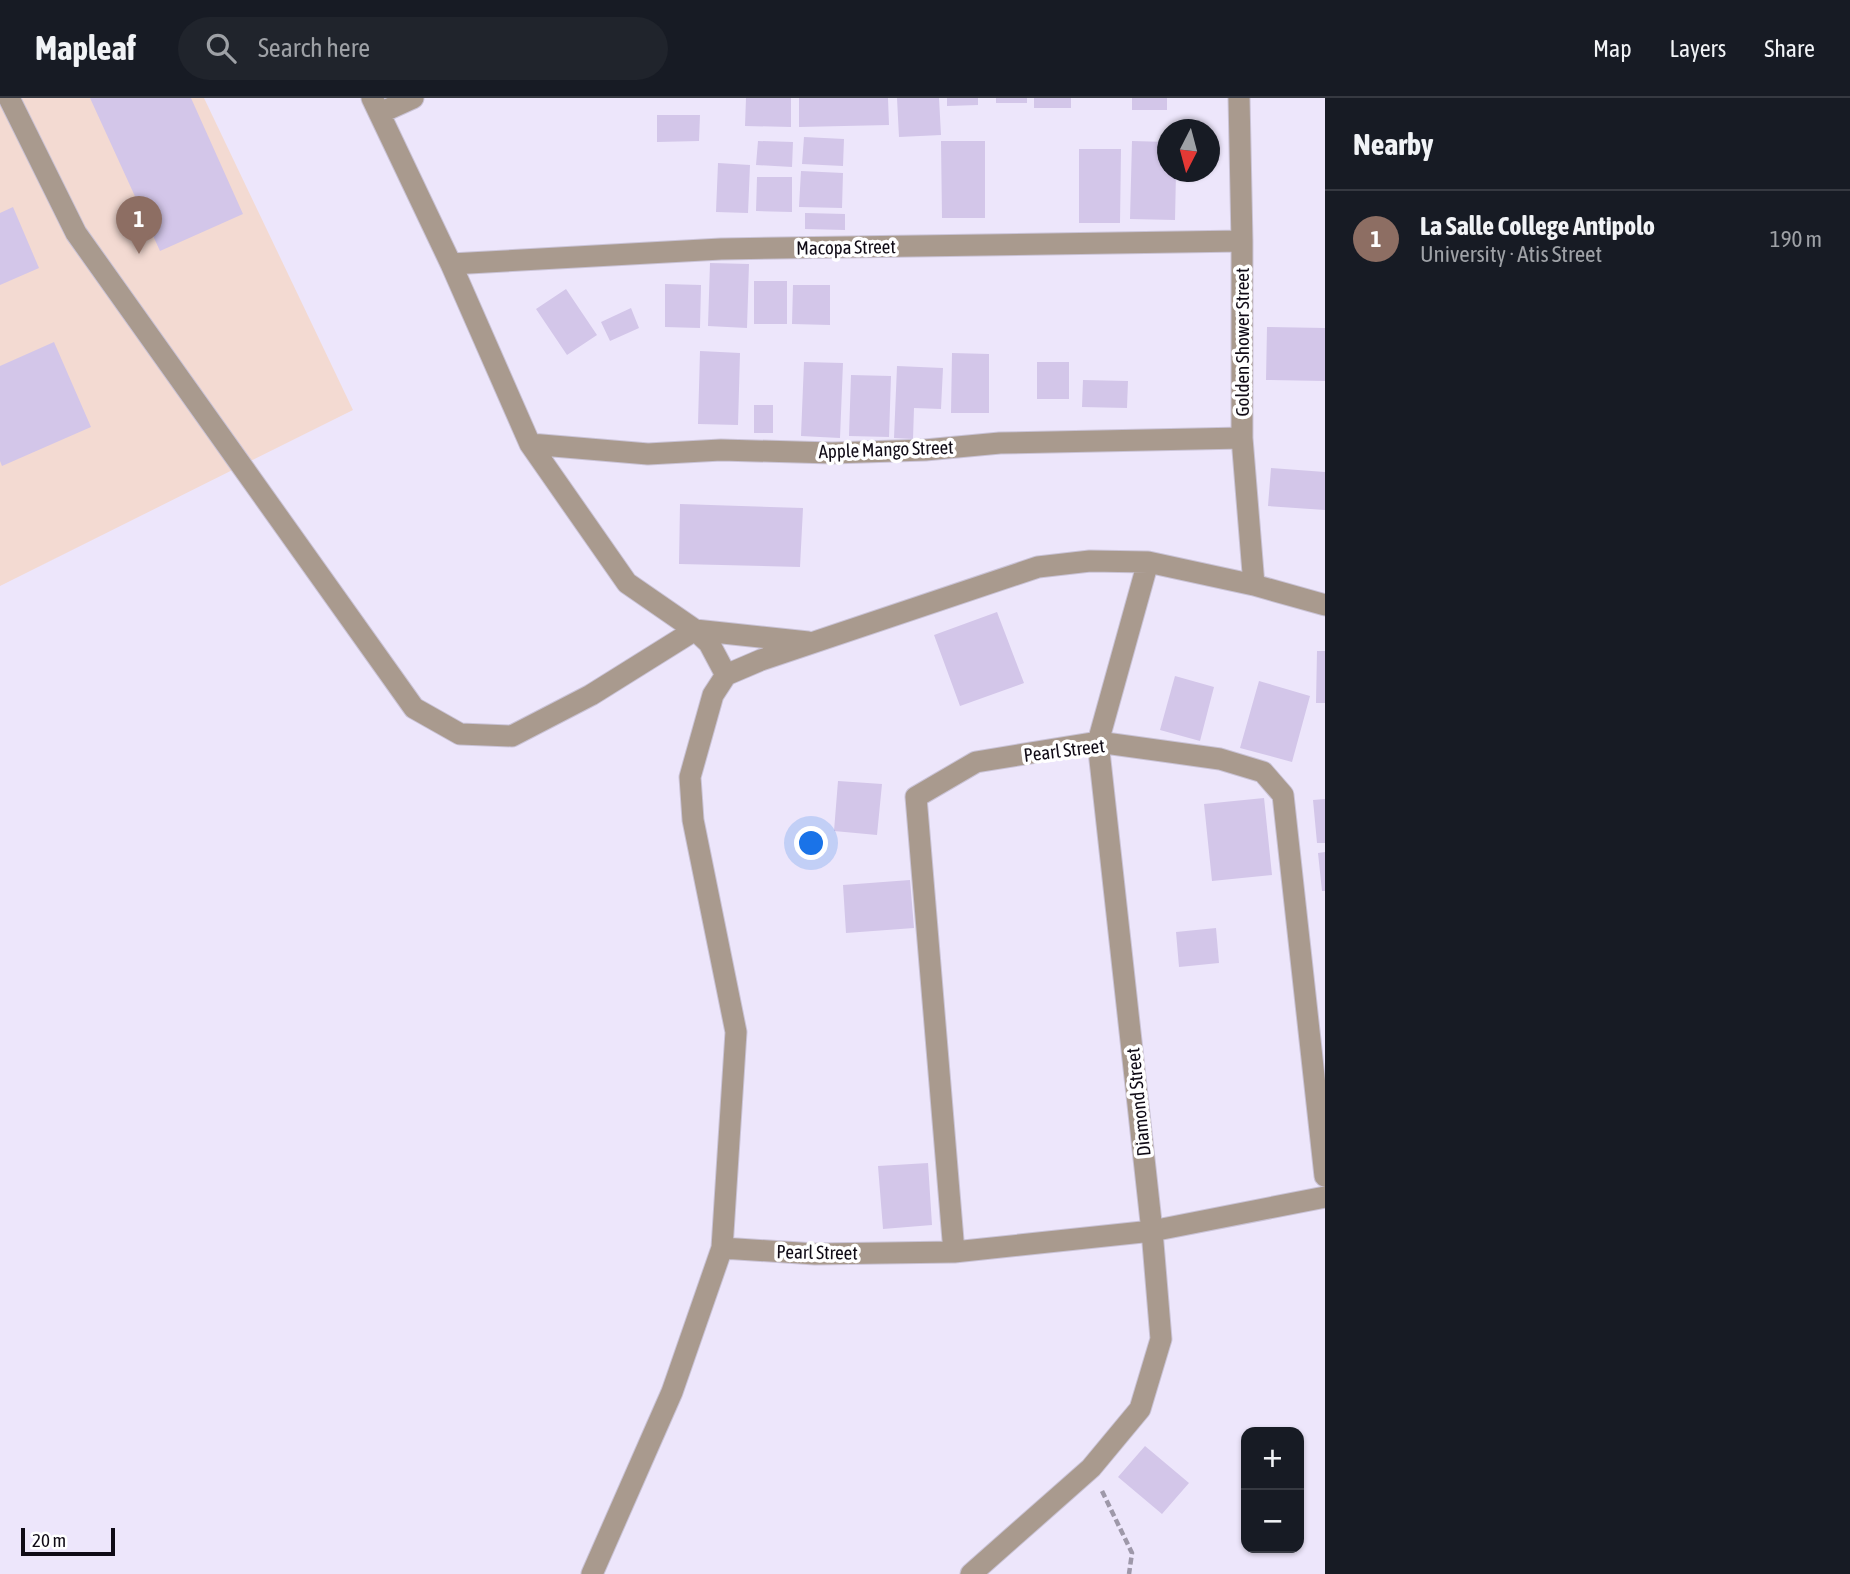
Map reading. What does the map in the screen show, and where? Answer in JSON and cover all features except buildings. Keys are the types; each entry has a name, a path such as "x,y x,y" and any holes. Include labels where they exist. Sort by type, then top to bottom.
{"street":[{"path":"9,98 76,233 414,708 460,734 512,736 591,695 695,630 817,643"},
{"path":"412,98 376,105 451,264 530,444 627,583 695,630 709,643 726,675"},
{"name":"Golden Shower Street","path":"1239,98 1242,438 1254,585"},
{"name":"Macopa Street","path":"451,264 721,248 1242,241"},
{"name":"Apple Mango Street","path":"530,444 648,454 721,450 832,453 925,450 1000,443 1242,438"},
{"path":"592,1574 672,1392 722,1248 736,1032 692,820 690,776 713,695 726,675 761,660 1038,567 1090,561 1148,562 1254,585 1325,605"},
{"name":"Diamond Street","path":"971,1574 1091,1468 1140,1409 1161,1339 1152,1231 1098,742 1148,562"},
{"name":"Pearl Street","path":"954,1252 916,797 976,762 1098,742 1220,759 1263,772 1283,795 1325,1176"},
{"name":"Pearl Street","path":"722,1248 815,1254 954,1252 1152,1231 1325,1197"}],"path":[{"path":"1091,1468 1132,1553 1129,1574"}],"shaded area":[{"path":"0,98 204,98 353,410 0,586"}],"place":[{"name":"La Salle College Antipolo","path":"139,254"}]}
